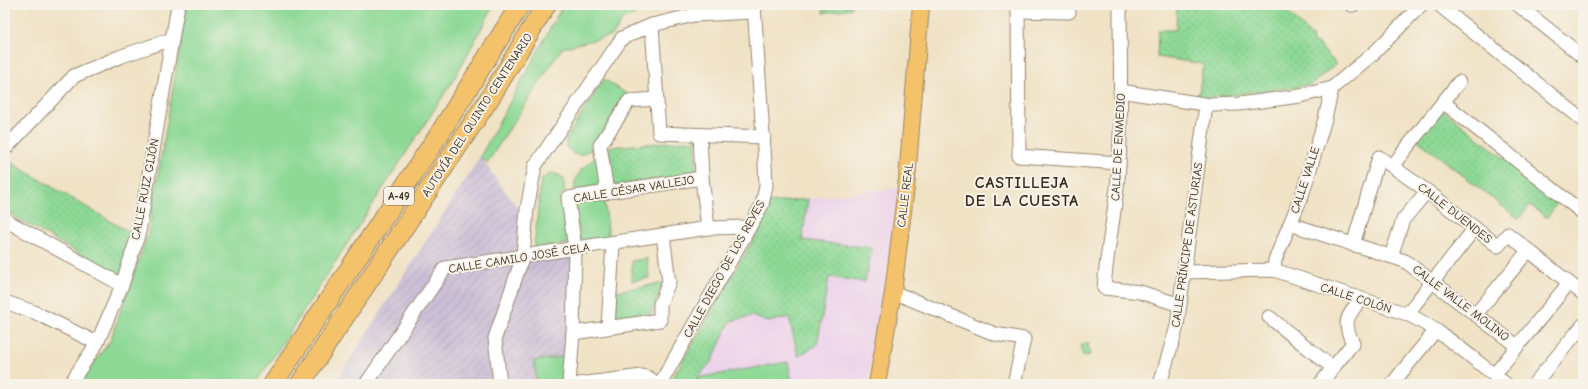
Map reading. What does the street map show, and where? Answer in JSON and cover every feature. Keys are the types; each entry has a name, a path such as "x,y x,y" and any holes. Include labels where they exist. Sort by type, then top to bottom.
{"highway":[{"name":"AUTOVÍA DEL QUINTO CENTENARIO","path":"273,384 440,133 520,5"},
{"name":"AUTOVÍA DEL QUINTO CENTENARIO","path":"300,384 491,96 546,5"}],"main road":[{"name":"CALLE REAL","path":"877,384 893,292 911,148 921,5"}],"street":[{"name":"CALLE RUIZ GIJÓN","path":"70,384 97,343 122,284 139,232 178,5"},
{"name":"CALLE DE ENMEDIO","path":"1120,5 1119,163 1104,288 1140,292 1180,305"},
{"path":"1120,91 1206,105 1239,104 1300,96 1332,88 1374,54 1421,5"},
{"path":"1439,5 1583,120"},
{"path":"1518,5 1583,57"},
{"path":"500,384 495,338 523,256 527,209 535,166 622,38 652,25 694,15 754,8"},
{"name":"CALLE DIEGO DE LOS REYES","path":"660,384 762,205 766,186 764,137 754,8"},
{"path":"1069,12 1018,8 1019,156 1119,163"},
{"path":"652,25 656,99 660,133 764,137"},
{"path":"5,149 74,76 119,57 172,39"},
{"path":"1393,165 1459,82"},
{"name":"CALLE VALLE","path":"1274,270 1276,260 1302,195 1325,119 1332,88"},
{"path":"607,192 600,144 629,101 656,99"},
{"path":"1443,102 1583,213"},
{"name":"CALLE PRÍNCIPE DE ASTURIAS","path":"1160,384 1177,326 1206,105"},
{"path":"700,135 702,178 708,228"},
{"name":"CALLE DUENDES","path":"1353,245 1379,157 1393,165 1498,246 1508,234 1583,294"},
{"name":"CALLE CÉSAR VALLEJO","path":"575,249 568,198 702,178"},
{"path":"1391,256 1403,220 1427,191"},
{"path":"5,220 122,284"},
{"name":"CALLE VALLE MOLINO","path":"1290,224 1405,261 1517,346"},
{"name":"CALLE CAMILO JOSÉ CELA","path":"366,384 445,268 613,244 708,228 749,227"},
{"path":"1407,314 1475,228"},
{"path":"573,333 660,320 660,304 669,282 663,235"},
{"path":"608,327 613,244"},
{"path":"569,384 573,333 575,249"},
{"path":"1476,314 1528,251"},
{"name":"CALLE COLÓN","path":"1185,272 1274,270 1360,300 1407,314 1436,330 1506,384"},
{"path":"1494,375 1569,283"},
{"path":"893,292 995,334 1024,339 1014,382"},
{"path":"1320,384 1353,343 1347,331 1347,317 1360,300"},
{"path":"5,302 34,312 97,343"},
{"path":"1269,317 1333,368"},
{"path":"1534,384 1583,325"},
{"path":"1392,384 1436,330"},
{"path":"579,384 642,376 649,378 656,384"}],"shaded area":[{"path":"480,157 525,218 523,258 575,249 570,384 334,384"},
{"path":"898,188 891,244 867,384 669,384 760,228 756,225 769,203"}],"green space":[{"path":"187,5 494,5 454,79 256,384 79,384 110,341 148,234"},
{"path":"563,5 634,5 635,15 623,19 613,35 562,48 487,163 480,157"},
{"path":"823,5 851,5 852,8 824,13"},
{"path":"1177,5 1281,5 1312,36 1313,43 1318,44 1336,64 1311,85 1198,99 1203,64 1157,57 1158,30 1176,30"},
{"path":"604,79 627,94 591,149 582,155 573,154 566,147 566,139"},
{"path":"1439,107 1558,201 1547,218 1530,205 1519,219 1415,138"},
{"path":"696,140 696,174 612,186 609,147"},
{"path":"597,157 602,186 574,190 578,175"},
{"path":"5,159 134,235 121,278 5,211"},
{"path":"552,173 559,175 564,179 564,193 561,195 568,244 534,248 541,179"},
{"path":"604,198 609,239 581,243 574,203"},
{"path":"808,199 802,240 872,248 865,282 829,277 817,345 798,356 789,317 768,322 752,316 730,321 712,361 697,378 698,384 669,384 760,228 756,225 769,203"},
{"path":"647,258 649,278 632,281 632,261"},
{"path":"663,283 651,314 615,320 616,291"},
{"path":"1088,343 1090,355 1083,356 1081,345"},
{"path":"567,356 566,380 537,384 534,361"},
{"path":"788,362 792,384 698,384 697,378"}],"district":[{"name":"CASTILLEJA DE LA CUESTA","path":"1022,191"}]}
